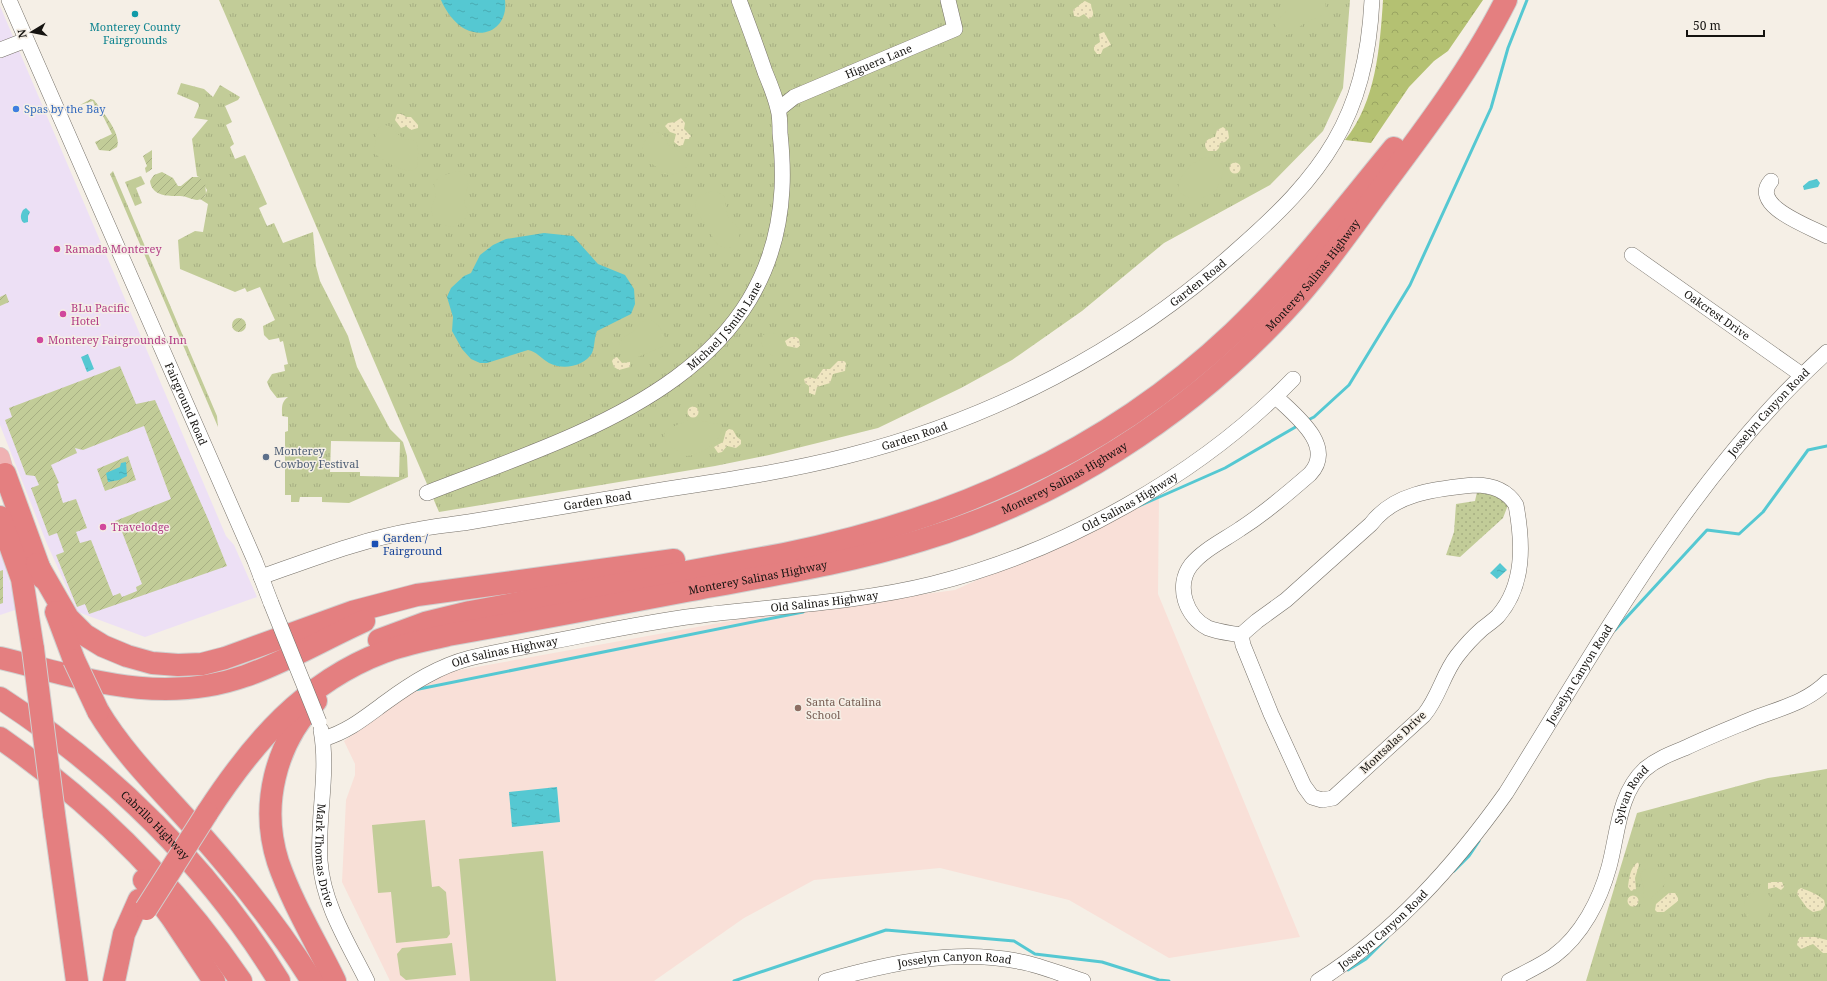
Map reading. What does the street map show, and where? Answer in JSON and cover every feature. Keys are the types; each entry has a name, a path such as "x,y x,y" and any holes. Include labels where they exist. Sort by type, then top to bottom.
{"highway":[{"name":"Monterey Salinas Highway","path":"850,538 937,512 986,493 1039,469 1077,449 1132,414 1200,362 1263,302 1325,232 1424,109 1499,0"},
{"name":"Monterey Salinas Highway","path":"426,640 815,567 880,552 924,540 987,516 1035,495 1095,463 1146,430 1200,389 1256,340 1298,296 1354,225 1452,89 1481,44 1506,0"},
{"path":"2,469 74,660 98,711 123,747 250,892 312,981"},
{"path":"0,517 22,579 33,649 77,981"},
{"path":"37,564 68,618 85,635 103,646 127,656 143,661 174,665 202,664 225,658 352,612 390,601 439,591 850,538"},
{"path":"114,981 124,934 244,742 284,701 316,676 340,660 392,634 431,621 470,612 784,554 850,538"},
{"path":"0,658 127,687 162,690 206,686 250,674 361,622 403,606 441,596 517,581"},
{"path":"203,809 252,749 276,723 304,698 336,676 370,657 385,651 426,640"},
{"path":"334,981 288,888 278,861 273,841 270,818 271,795 275,774 282,752 291,734 305,714 322,695 340,681 367,665 426,640"},
{"name":"Cabrillo Highway","path":"0,698 81,758 157,827 223,901 280,981"},
{"path":"0,738 72,793 152,868 196,920 242,981"},
{"path":"72,793 146,883 214,981"},
{"path":"125,981 134,937 143,904"}],"street":[{"name":"Fairground Road","path":"9,0 261,577 270,603 319,722"},
{"name":"Michael J Smith Lane","path":"427,493 550,445 618,414 657,393 676,380 702,358 724,335 757,285 768,259 777,228 781,202 783,169 779,109 739,0"},
{"name":"Higuera Lane","path":"779,109 794,97 954,29 948,0"},
{"name":"Garden Road","path":"261,577 340,550 414,530 756,475 846,456 920,435 995,406 1030,390 1125,336 1168,307 1242,247 1300,190 1314,173 1342,130 1359,90 1371,34 1372,0"},
{"path":"0,50 26,40"},
{"path":"1771,181 1766,193 1772,206 1827,236"},
{"name":"Oakcrest Drive","path":"1632,255 1802,375"},
{"name":"Josselyn Canyon Road","path":"1318,981 1354,957 1408,909 1479,831 1506,793 1666,541 1741,442 1802,375 1827,352"},
{"name":"Old Salinas Highway","path":"323,739 350,729 421,678 468,658 675,619 890,593 933,584 997,565 1078,530 1162,484 1228,438 1276,397 1293,379"},
{"path":"1241,635 1209,628 1195,617 1189,609 1184,597 1185,578 1190,567 1201,556 1270,507 1310,474 1316,466 1318,451 1313,436 1276,397"},
{"name":"Montsalas Drive","path":"1484,485 1505,493 1516,505 1522,558 1515,586 1503,610 1497,618 1482,629 1457,655 1445,674 1433,702 1424,715 1333,798 1322,800 1308,794 1271,714 1243,645 1241,635 1257,621 1286,600 1371,524 1379,514 1408,497 1441,489 1484,485"},
{"name":"Sylvan Road","path":"1509,981 1539,966 1555,955 1582,926 1602,888 1626,796 1634,781 1644,770 1656,760 1714,735 1797,703 1808,697 1827,682"},
{"name":"Mark Thomas Drive","path":"319,722 323,739 324,766 320,860 323,882 333,913 367,981"},
{"name":"Josselyn Canyon Road","path":"826,981 908,962 969,957 1024,962 1083,981"}],"shaded area":[{"path":"0,6 226,536 234,545 257,597 145,637 78,612 47,544 0,425"},
{"name":"Santa Catalina School","path":"1159,498 1158,594 1300,937 1169,958 1069,900 940,868 814,880 744,918 654,981 390,981 342,882 346,800 355,775 355,764 344,741 438,674 747,618 955,590"},
{"path":"0,550 18,609 0,615"}],"green space":[{"path":"219,0 1350,0 1343,88 1323,131 1270,185 1164,243 1082,311 1012,360 961,388 878,428 769,455 715,466 439,512"},
{"path":"1294,0 1325,0 1326,11 1323,15 1304,23 1294,32 1287,35 1280,34 1276,29 1276,21 1290,8"},
{"path":"1383,0 1483,0 1448,51 1434,61 1409,87 1371,143 1345,140 1364,109 1370,91 1378,55"},
{"path":"181,83 204,89 213,97 220,85 240,97 238,100 225,106 232,122 226,125 234,144 230,147 235,159 245,155 267,204 259,208 267,226 274,223 283,243 313,232 316,266 320,281 348,336 357,367 390,429 403,442 407,456 408,477 349,503 322,502 322,497 300,497 299,502 291,502 291,495 285,495 285,432 288,431 288,417 282,416 282,405 288,397 277,398 267,382 272,374 285,371 284,365 288,364 283,341 280,342 279,338 269,340 264,335 263,326 275,320 260,287 247,292 245,288 235,292 180,269 178,240 195,231 203,232 208,204 200,199 205,196 207,190 197,176 192,139 208,120 194,118 199,106 198,103 177,94","holes":["331,441 400,442 399,477 360,476 360,472 330,472"]},
{"path":"91,99 94,100 106,116 117,136 117,147 110,151 99,150 95,142 112,134 100,110 96,110 93,101 80,105"},
{"path":"385,125 392,128 400,136 413,140 417,144 418,163 414,170 410,171 399,168 388,163 375,154 374,149 377,130"},
{"path":"654,132 661,133 670,147 682,152 688,158 689,164 687,167 677,173 669,175 661,172 650,162 644,154 643,145 649,136"},
{"path":"152,150 152,169 146,173 145,168 147,166 143,156"},
{"path":"1206,157 1218,158 1223,165 1220,182 1215,191 1201,198 1190,198 1181,194 1178,190 1179,181 1191,164"},
{"path":"113,171 217,416 218,427 110,174"},
{"path":"459,171 466,175 468,182 464,199 467,214 458,225 443,225 438,222 432,213 432,207 435,200 434,183 440,176"},
{"path":"162,172 173,178 178,186 181,186 192,177 199,177 205,182 206,194 203,198 194,200 184,196 157,193 151,186 150,181 154,175"},
{"path":"141,176 145,184 136,188 142,203 135,206 125,182"},
{"path":"712,191 716,191 724,196 728,217 740,230 739,239 731,247 721,247 715,241 696,209 696,201 699,197"},
{"path":"6,294 9,302 0,306 0,297"},
{"path":"239,318 244,320 246,325 244,330 239,332 234,330 232,325 234,320"},
{"path":"647,319 654,321 662,331 666,339 664,346 638,357 622,353 619,345 622,338 633,332 640,323"},
{"path":"772,332 780,337 783,346 781,352 773,356 766,353 761,342 763,335"},
{"path":"120,366 136,404 155,400 208,519 227,566 89,614 85,604 77,607 56,555 64,552 57,533 49,536 31,488 39,485 35,476 26,475 5,420 12,417 9,408","holes":["144,426 171,499 115,521 116,525 119,524 142,584 136,587 137,591 122,597 120,593 113,596 91,540 80,543 76,532 87,528 76,499 63,503 57,484 59,483 51,465 77,453 75,448 83,450"]},
{"path":"690,419 719,424 721,426 721,432 719,437 710,447 698,453 686,456 666,444 664,435 666,430"},
{"path":"128,456 136,480 105,491 97,469"},
{"path":"1477,492 1494,496 1508,505 1503,518 1460,557 1446,555 1454,532 1456,504 1475,501"},
{"path":"3,570 3,603 0,604 0,571"},
{"path":"1827,769 1827,981 1586,981 1637,813 1768,778"},
{"path":"425,820 432,887 439,886 446,892 450,934 447,938 396,943 391,892 378,893 372,825"},
{"path":"543,851 556,981 470,981 459,859"},
{"path":"1652,868 1662,873 1665,878 1665,884 1650,900 1646,901 1643,898 1644,888 1640,875 1643,870"},
{"path":"1756,890 1768,894 1774,902 1767,919 1761,922 1751,921 1745,913 1744,907 1747,896"},
{"path":"452,943 456,975 406,980 400,975 397,954 402,948"}],"sand":[{"path":"1085,1 1091,4 1093,16 1089,19 1084,14 1079,17 1074,16 1073,10"},
{"path":"1104,32 1111,45 1103,49 1101,54 1097,54 1094,50 1094,46 1100,42 1099,34"},
{"path":"397,114 411,117 418,125 418,128 411,130 406,126 401,128 395,120"},
{"path":"681,118 685,123 684,129 691,136 689,139 685,139 683,145 679,146 674,142 676,134 670,132 665,126 668,123 675,122"},
{"path":"1223,127 1228,131 1229,138 1225,142 1220,143 1219,148 1216,151 1208,151 1205,146 1206,141 1215,137 1217,130"},
{"path":"1233,163 1237,163 1239,164 1239,172 1233,173 1230,170 1230,166"},
{"path":"791,337 796,337 799,339 800,346 797,348 787,346 785,341"},
{"path":"617,357 622,363 630,362 630,367 619,370 614,367 612,361"},
{"path":"838,361 844,361 846,363 845,371 833,374 830,383 817,387 815,395 809,393 809,386 805,383 804,379 809,377 816,379 823,369 830,369"},
{"path":"693,406 697,408 699,412 697,416 693,418 689,416 687,412 689,408"},
{"path":"729,429 733,430 737,437 741,440 741,444 736,448 727,446 722,452 718,453 714,447 723,442 726,431"},
{"path":"1638,862 1639,865 1635,878 1636,889 1631,891 1628,887 1629,877 1633,867"},
{"path":"1782,882 1784,887 1781,890 1776,887 1768,889 1768,883"},
{"path":"1801,888 1816,894 1824,900 1825,905 1822,910 1813,912 1807,908 1797,894 1798,890"},
{"path":"1669,893 1675,893 1678,901 1664,912 1657,912 1655,910 1656,904"},
{"path":"1631,896 1635,896 1637,897 1637,905 1631,906 1628,903 1628,899"},
{"path":"1800,937 1815,937 1827,940 1827,953 1823,953 1813,944 1801,949 1797,945"}],"water":[{"path":"441,0 505,0 505,9 500,23 495,28 481,33 473,32 461,27 454,20"},
{"path":"1817,179 1820,183 1818,187 1804,190 1803,186 1809,181"},
{"path":"26,208 30,212 28,222 24,223 21,216 23,210"},
{"path":"544,233 573,236 598,264 625,275 634,289 635,304 631,314 597,331 592,353 584,361 572,366 566,367 554,365 534,352 528,350 487,363 480,363 471,359 462,349 452,331 453,317 447,297 451,288 464,276 471,273 480,255 493,245 506,239"},
{"path":"88,354 94,369 87,372 81,357"},
{"path":"126,462 127,476 119,480 108,482 106,473 120,467 121,463"},
{"path":"1500,563 1507,570 1497,579 1490,573"},
{"path":"557,787 560,822 512,827 509,792"}],"waterway":[{"path":"1306,421 1314,417 1349,385 1410,285 1491,108 1508,48 1527,0"},
{"path":"1139,506 1225,468 1299,425"},
{"path":"1615,630 1707,530 1739,534 1763,512 1808,450 1827,446"},
{"path":"414,690 803,612"},
{"path":"1454,871 1469,856 1479,841"},
{"path":"734,981 886,930 1014,941 1035,954 1102,962 1159,980 1169,981"},
{"path":"1348,970 1366,959 1387,938"}],"place":[{"name":"Monterey County Fairgrounds","path":"135,14"},
{"name":"Spas by the Bay","path":"16,109"},
{"name":"Ramada Monterey","path":"57,249"},
{"name":"BLu Pacific Hotel","path":"63,314"},
{"name":"Monterey Fairgrounds Inn","path":"40,340"},
{"name":"Monterey Cowboy Festival","path":"266,457"},
{"name":"Travelodge","path":"103,527"},
{"name":"Garden / Fairground","path":"375,544"},
{"name":"Santa Catalina School","path":"798,708"}]}
